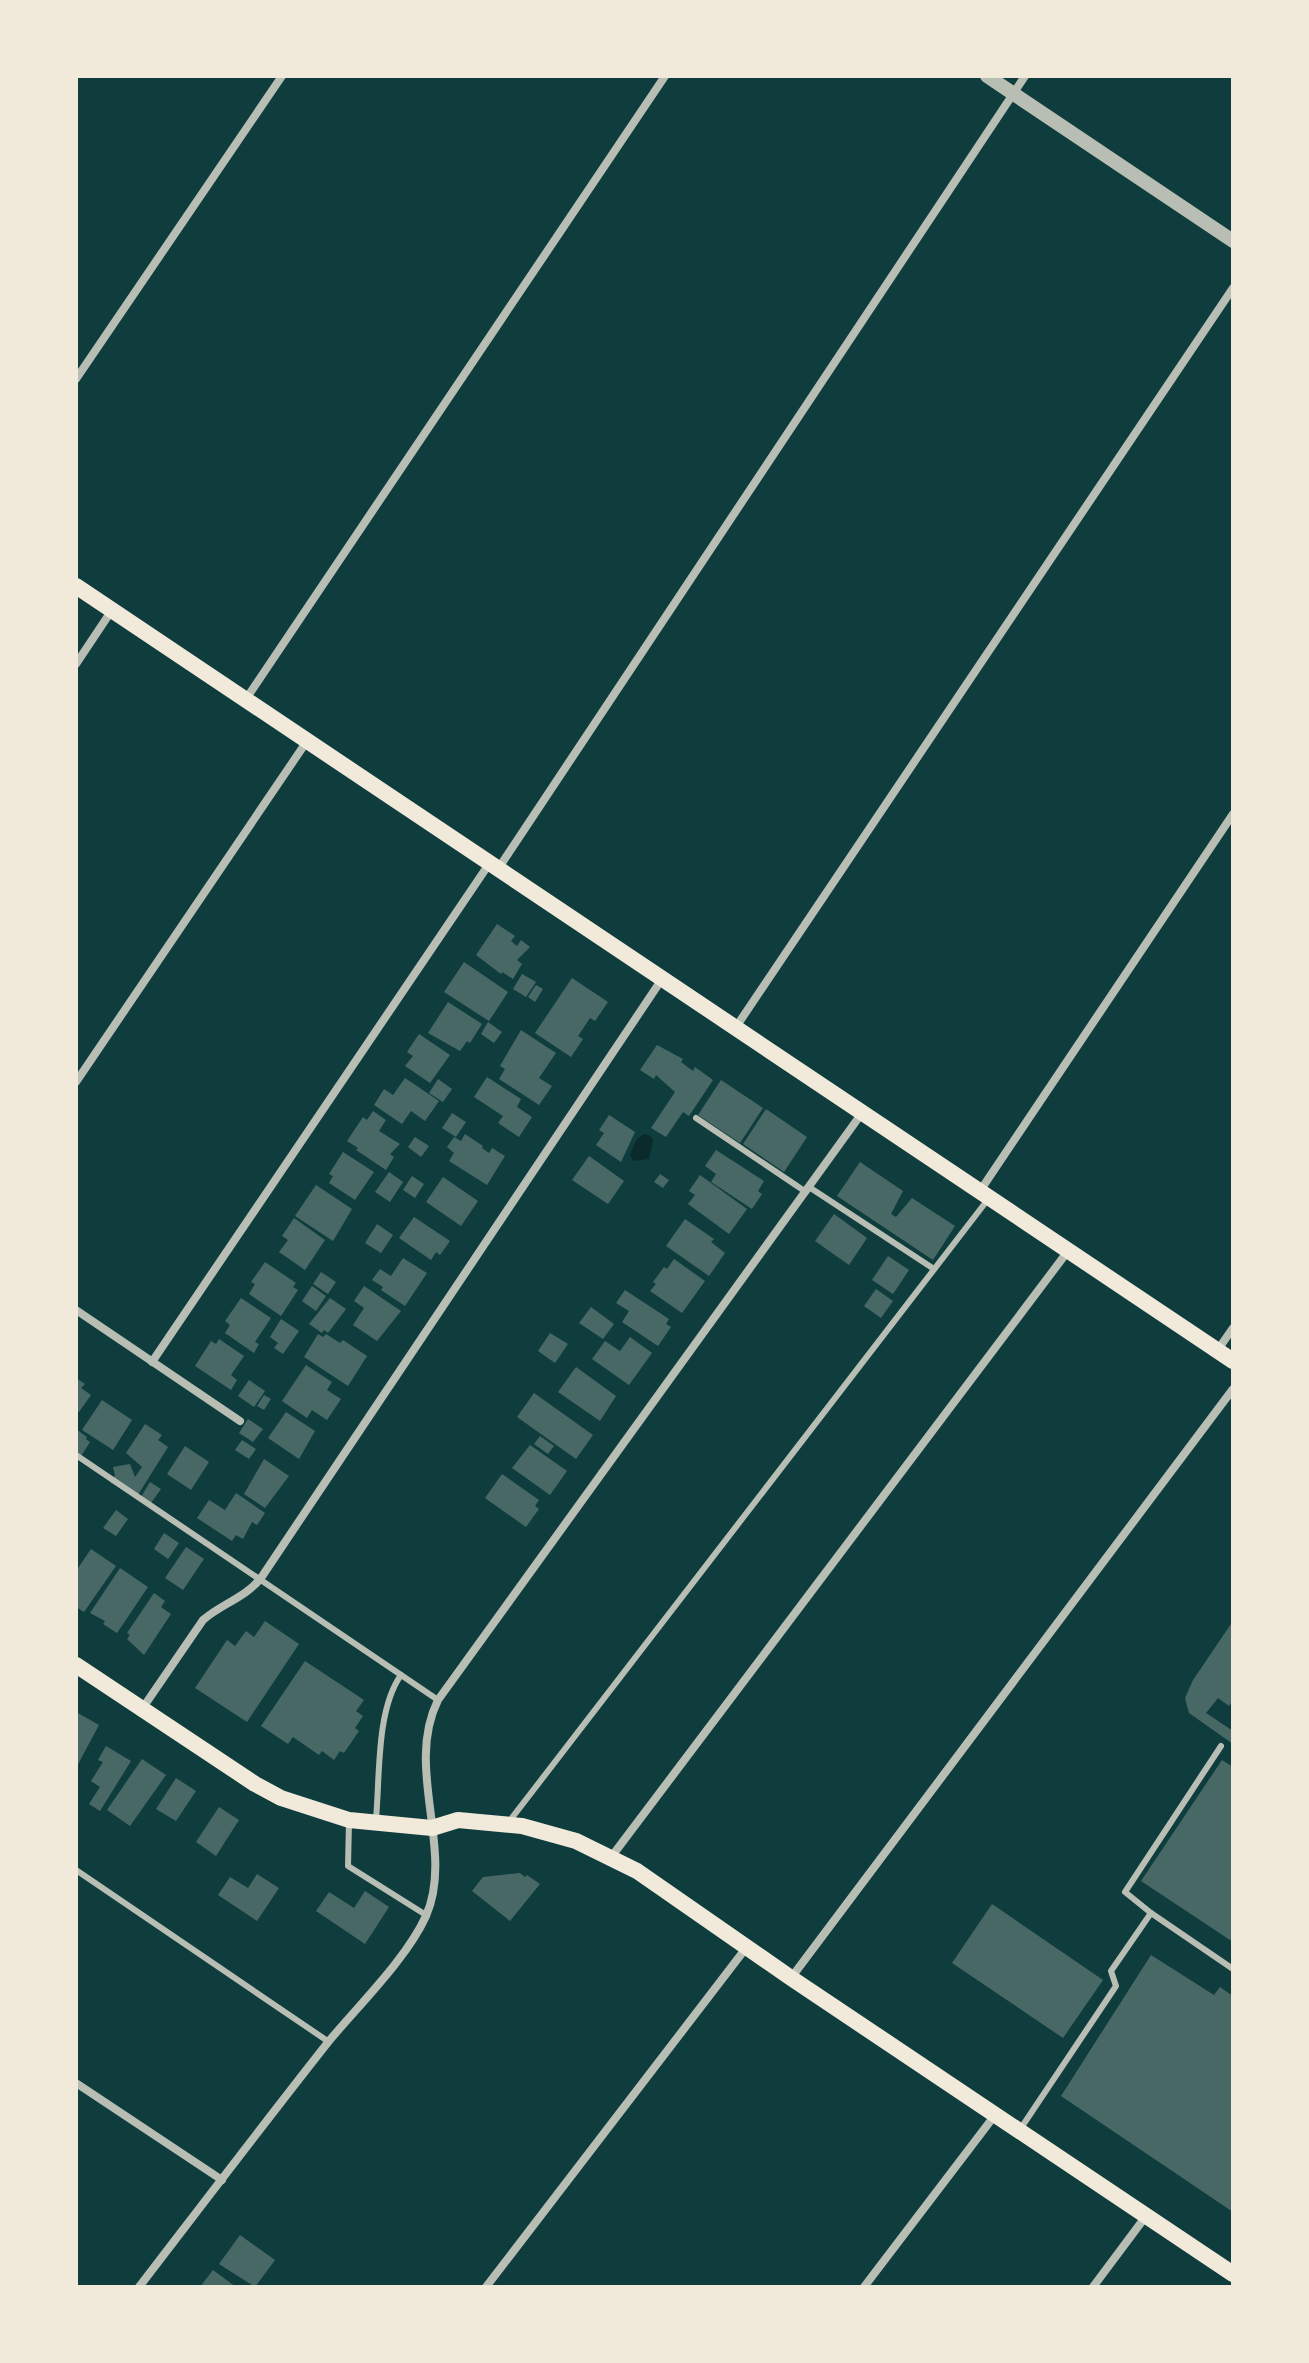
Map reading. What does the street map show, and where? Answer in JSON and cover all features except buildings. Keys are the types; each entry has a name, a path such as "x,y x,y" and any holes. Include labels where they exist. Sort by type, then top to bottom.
{"main road":[{"path":"76,586 1233,1361"},
{"path":"76,1665 255,1784 281,1798 349,1820 376,1824 432,1828 458,1820 508,1823 576,1841 612,1856 1233,2274"}],"street":[{"path":"76,379 282,76"},
{"path":"245,700 665,76"},
{"path":"987,76 1233,241"},
{"path":"152,1362 493,867 1025,76"},
{"path":"735,1028 1233,288"},
{"path":"76,664 112,610"},
{"path":"76,1082 307,741"},
{"path":"985,1194 1233,814"},
{"path":"142,1709 203,1620 245,1594 261,1578 662,979"},
{"path":"139,2287 395,1962 426,1915 435,1878 426,1749 428,1727 438,1700 863,1113"},
{"path":"612,1856 1068,1251"},
{"path":"76,1310 240,1421"},
{"path":"1217,1351 1233,1328"},
{"path":"791,1978 1233,1389"},
{"path":"486,2287 746,1948"},
{"path":"76,2083 222,2180"},
{"path":"864,2287 995,2115"},
{"path":"1093,2287 1146,2216"}],"lane":[{"path":"696,1118 934,1269"},
{"path":"508,1823 934,1269 985,1194"},
{"path":"76,1455 438,1700"},
{"path":"376,1824 384,1723 392,1692 401,1675"},
{"path":"1221,1746 1125,1892 1233,1969"},
{"path":"349,1820 348,1866 426,1915"},
{"path":"76,1870 329,2042"},
{"path":"1019,2132 1116,1986 1111,1971 1151,1913"}],"water":[{"path":"644,1134 653,1140 649,1159 633,1161 630,1154 637,1139"}]}
